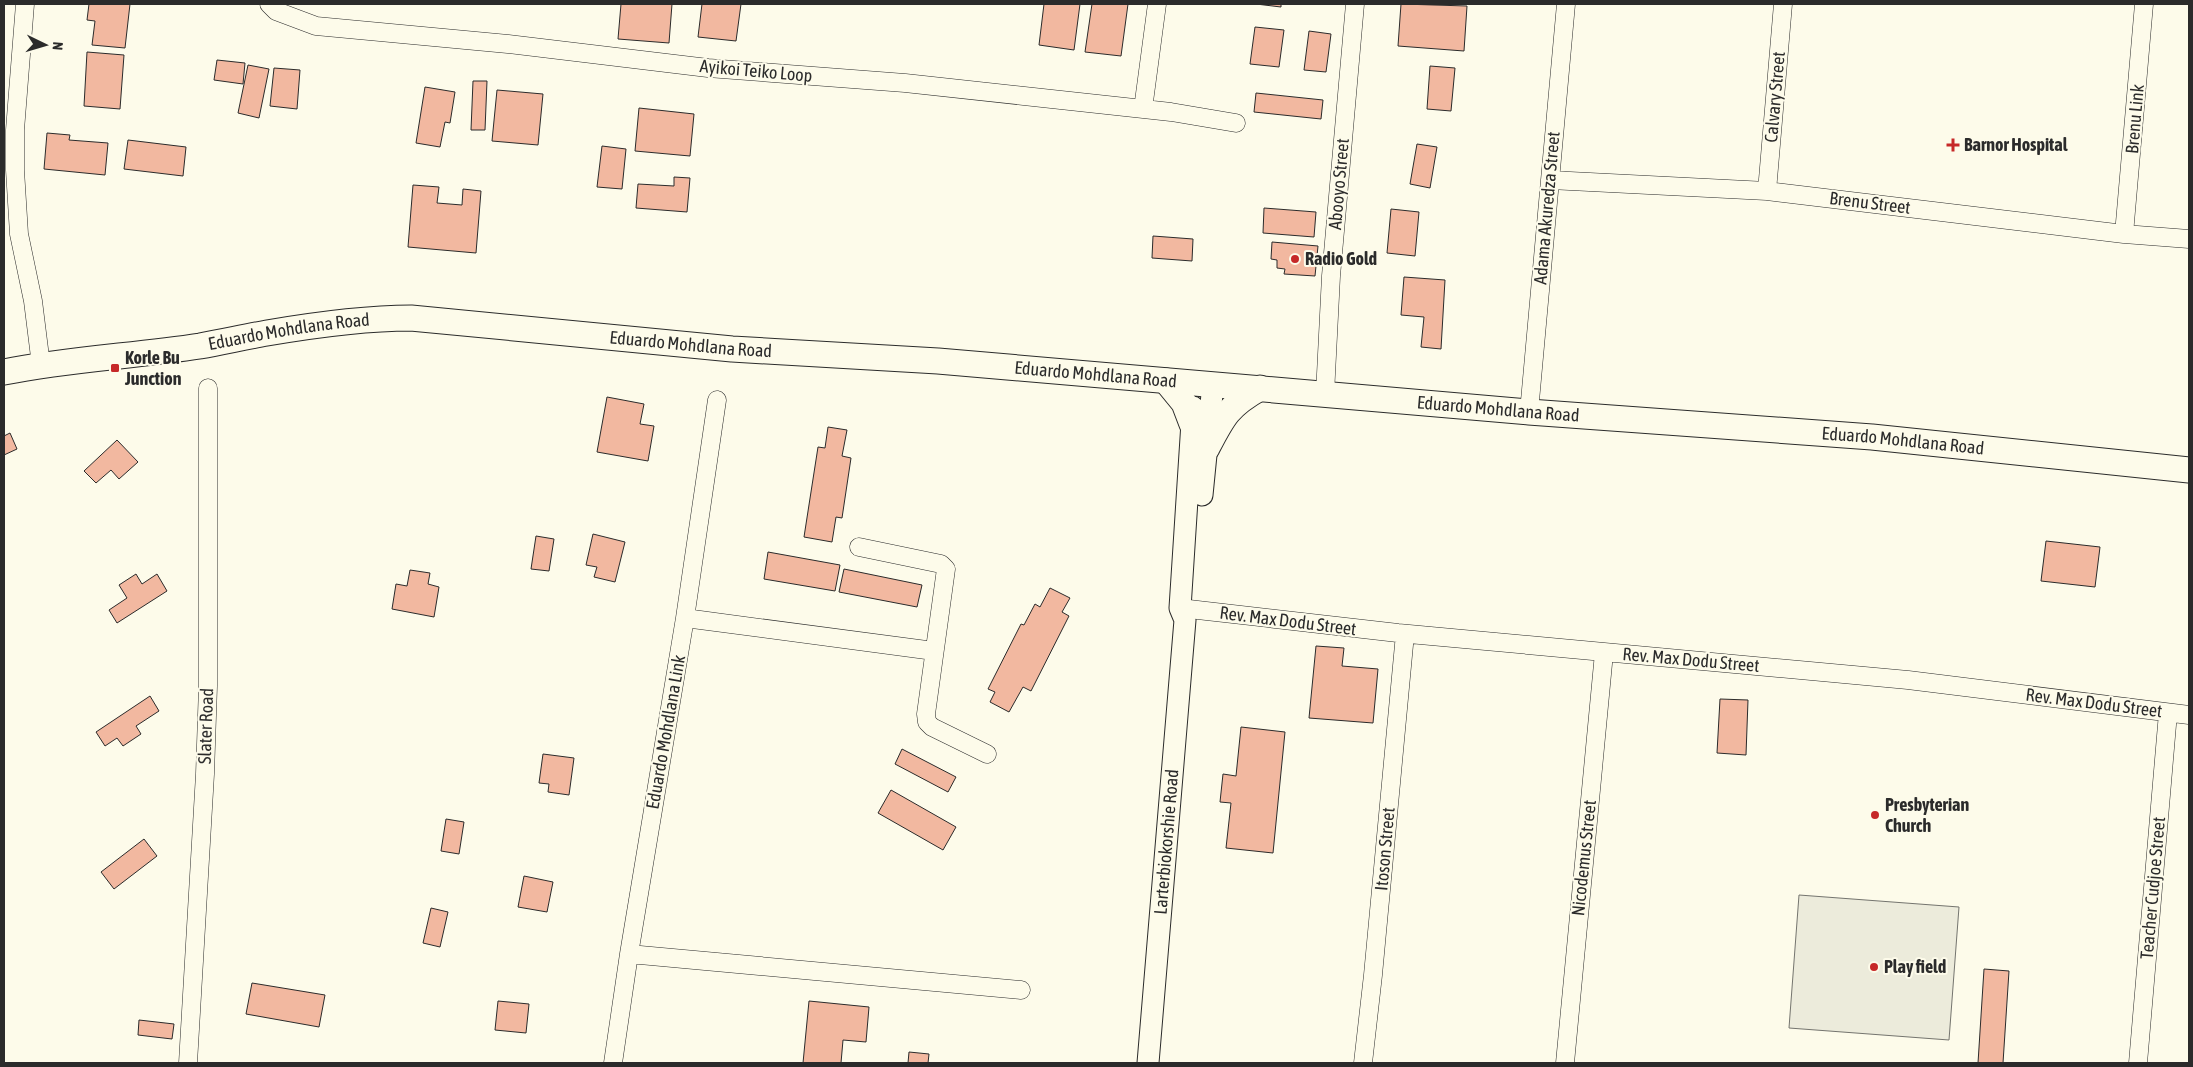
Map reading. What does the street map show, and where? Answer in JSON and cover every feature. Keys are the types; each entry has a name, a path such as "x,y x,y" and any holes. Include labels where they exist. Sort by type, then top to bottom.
{"main road":[{"name":"Eduardo Mohdlana Road","path":"4,372 42,364 200,346 325,324 377,318 411,318 732,349 938,361 1529,412 1872,437 2189,470"},
{"path":"1166,381 1184,403 1192,424"},
{"path":"1206,448 1228,410 1240,399 1260,388"}],"street":[{"path":"26,4 15,130 15,170 20,234 33,301 42,364"},
{"name":"Ayikoi Teiko Loop","path":"269,4 276,11 316,26 508,44 708,68 905,82 1144,109 1236,123"},
{"path":"1144,109 1157,4"},
{"name":"Abooyo Street","path":"1325,394 1332,276 1355,4"},
{"name":"Adama Akuredza Street","path":"1529,412 1566,4"},
{"name":"Calvary Street","path":"1767,191 1783,4"},
{"name":"Brenu Link","path":"2124,234 2144,4"},
{"name":"Brenu Street","path":"1550,180 1767,191 2124,234 2189,239"},
{"name":"Larterbiokorshie Road","path":"1186,612 1192,424 1204,383"},
{"name":"Larterbiokorshie Road","path":"1148,1063 1186,612 1206,448 1204,383"},
{"name":"Slater Road","path":"188,1063 205,774 208,686 208,388"},
{"name":"Eduardo Mohdlana Link","path":"613,1063 629,954 685,618 717,400"},
{"path":"859,547 941,564 946,569 926,714 927,722 932,727 987,754"},
{"name":"Rev. Max Dodu Street","path":"1186,612 1604,653 1908,680 2189,715"},
{"path":"685,618 934,651"},
{"name":"Itoson Street","path":"1363,1063 1405,634"},
{"name":"Nicodemus Street","path":"1565,1063 1604,653"},
{"name":"Teacher Cudjoe Street","path":"2138,1063 2168,713"},
{"path":"629,954 1021,990"}],"shaded area":[{"name":"Play field","path":"1799,895 1959,907 1949,1040 1789,1028"}],"building":[{"path":"89,4 130,4 125,48 92,45 95,21 87,20"},
{"path":"621,4 672,4 669,43 618,39"},
{"path":"702,4 741,4 736,41 698,37"},
{"path":"1044,4 1080,4 1074,50 1039,45"},
{"path":"1092,4 1128,4 1121,56 1085,52"},
{"path":"1256,4 1281,4 1281,7"},
{"path":"1401,4 1467,6 1464,51 1398,46"},
{"path":"1255,27 1284,30 1279,67 1250,64"},
{"path":"1309,31 1331,34 1326,72 1304,70"},
{"path":"87,52 124,55 120,109 84,106"},
{"path":"217,60 245,63 243,84 214,80"},
{"path":"248,65 269,69 259,118 238,113"},
{"path":"1430,66 1455,68 1451,111 1427,109"},
{"path":"274,68 300,70 297,109 270,106"},
{"path":"473,81 487,81 485,130 471,130"},
{"path":"425,87 455,92 450,123 445,122 440,147 416,143"},
{"path":"497,90 543,94 538,145 492,141"},
{"path":"1256,93 1323,100 1321,119 1254,112"},
{"path":"639,108 694,114 690,156 635,151"},
{"path":"47,133 70,135 69,140 108,143 105,175 44,169"},
{"path":"128,140 186,147 183,176 124,169"},
{"path":"1417,144 1437,147 1430,188 1410,184"},
{"path":"602,146 626,149 622,189 597,187"},
{"path":"674,177 690,178 687,212 636,208 638,184 674,186"},
{"path":"413,185 439,187 437,203 462,205 463,189 481,191 476,253 408,247"},
{"path":"1264,208 1316,212 1314,237 1263,233"},
{"path":"1391,209 1419,212 1415,256 1387,253"},
{"path":"1153,236 1193,239 1192,261 1152,258"},
{"name":"Radio Gold","path":"1272,242 1318,246 1315,276 1284,274 1285,269 1277,268 1277,260 1271,259"},
{"path":"1404,277 1445,280 1441,349 1421,347 1424,317 1401,315"},
{"path":"607,397 644,404 640,424 654,426 648,461 597,452"},
{"path":"828,427 847,430 842,456 851,458 842,518 836,517 832,542 804,537 818,447 825,448"},
{"path":"10,433 17,449 4,455 4,436"},
{"path":"117,440 138,462 119,479 111,470 96,483 84,471"},
{"path":"593,534 625,542 615,582 594,577 597,567 586,565"},
{"path":"536,536 554,539 549,571 531,569"},
{"path":"2046,541 2100,547 2095,587 2041,581"},
{"path":"768,552 840,565 835,591 764,579"},
{"path":"844,569 922,585 917,607 839,592"},
{"path":"410,570 430,573 428,584 439,587 434,617 392,609 396,584 407,586"},
{"path":"136,574 142,584 157,574 167,591 117,623 109,610 127,598 119,585"},
{"path":"1050,588 1070,598 1062,612 1069,616 1031,691 1023,687 1009,712 990,702 995,692 988,689 1021,624 1024,625 1035,604 1040,607"},
{"path":"1316,646 1344,648 1342,666 1378,669 1373,723 1309,718"},
{"path":"150,696 159,711 136,726 141,734 123,746 117,738 105,746 96,732"},
{"path":"1720,699 1748,700 1746,755 1717,753"},
{"path":"1241,727 1285,732 1273,853 1226,848 1231,803 1220,802 1223,774 1236,776"},
{"path":"902,749 956,777 948,792 895,764"},
{"path":"543,754 574,758 569,795 548,792 549,784 539,783"},
{"path":"891,790 956,827 943,850 878,813"},
{"path":"446,819 464,822 459,854 441,851"},
{"path":"144,839 157,856 114,889 101,872"},
{"path":"524,876 553,882 547,912 518,907"},
{"path":"431,908 448,912 440,947 423,943"},
{"path":"1984,969 2009,971 2003,1063 1978,1063"},
{"path":"252,983 325,995 319,1027 246,1014"},
{"path":"498,1001 529,1004 526,1033 495,1030"},
{"path":"809,1001 869,1007 866,1042 843,1040 841,1063 803,1063"},
{"path":"139,1020 174,1024 172,1039 138,1035"},
{"path":"909,1052 929,1054 928,1063 908,1063"}],"place":[{"name":"Barnor Hospital","path":"1953,145"},
{"name":"Radio Gold","path":"1295,259"},
{"name":"Korle Bu Junction","path":"115,368"},
{"name":"Presbyterian Church","path":"1875,815"},
{"name":"Play field","path":"1874,967"}]}
